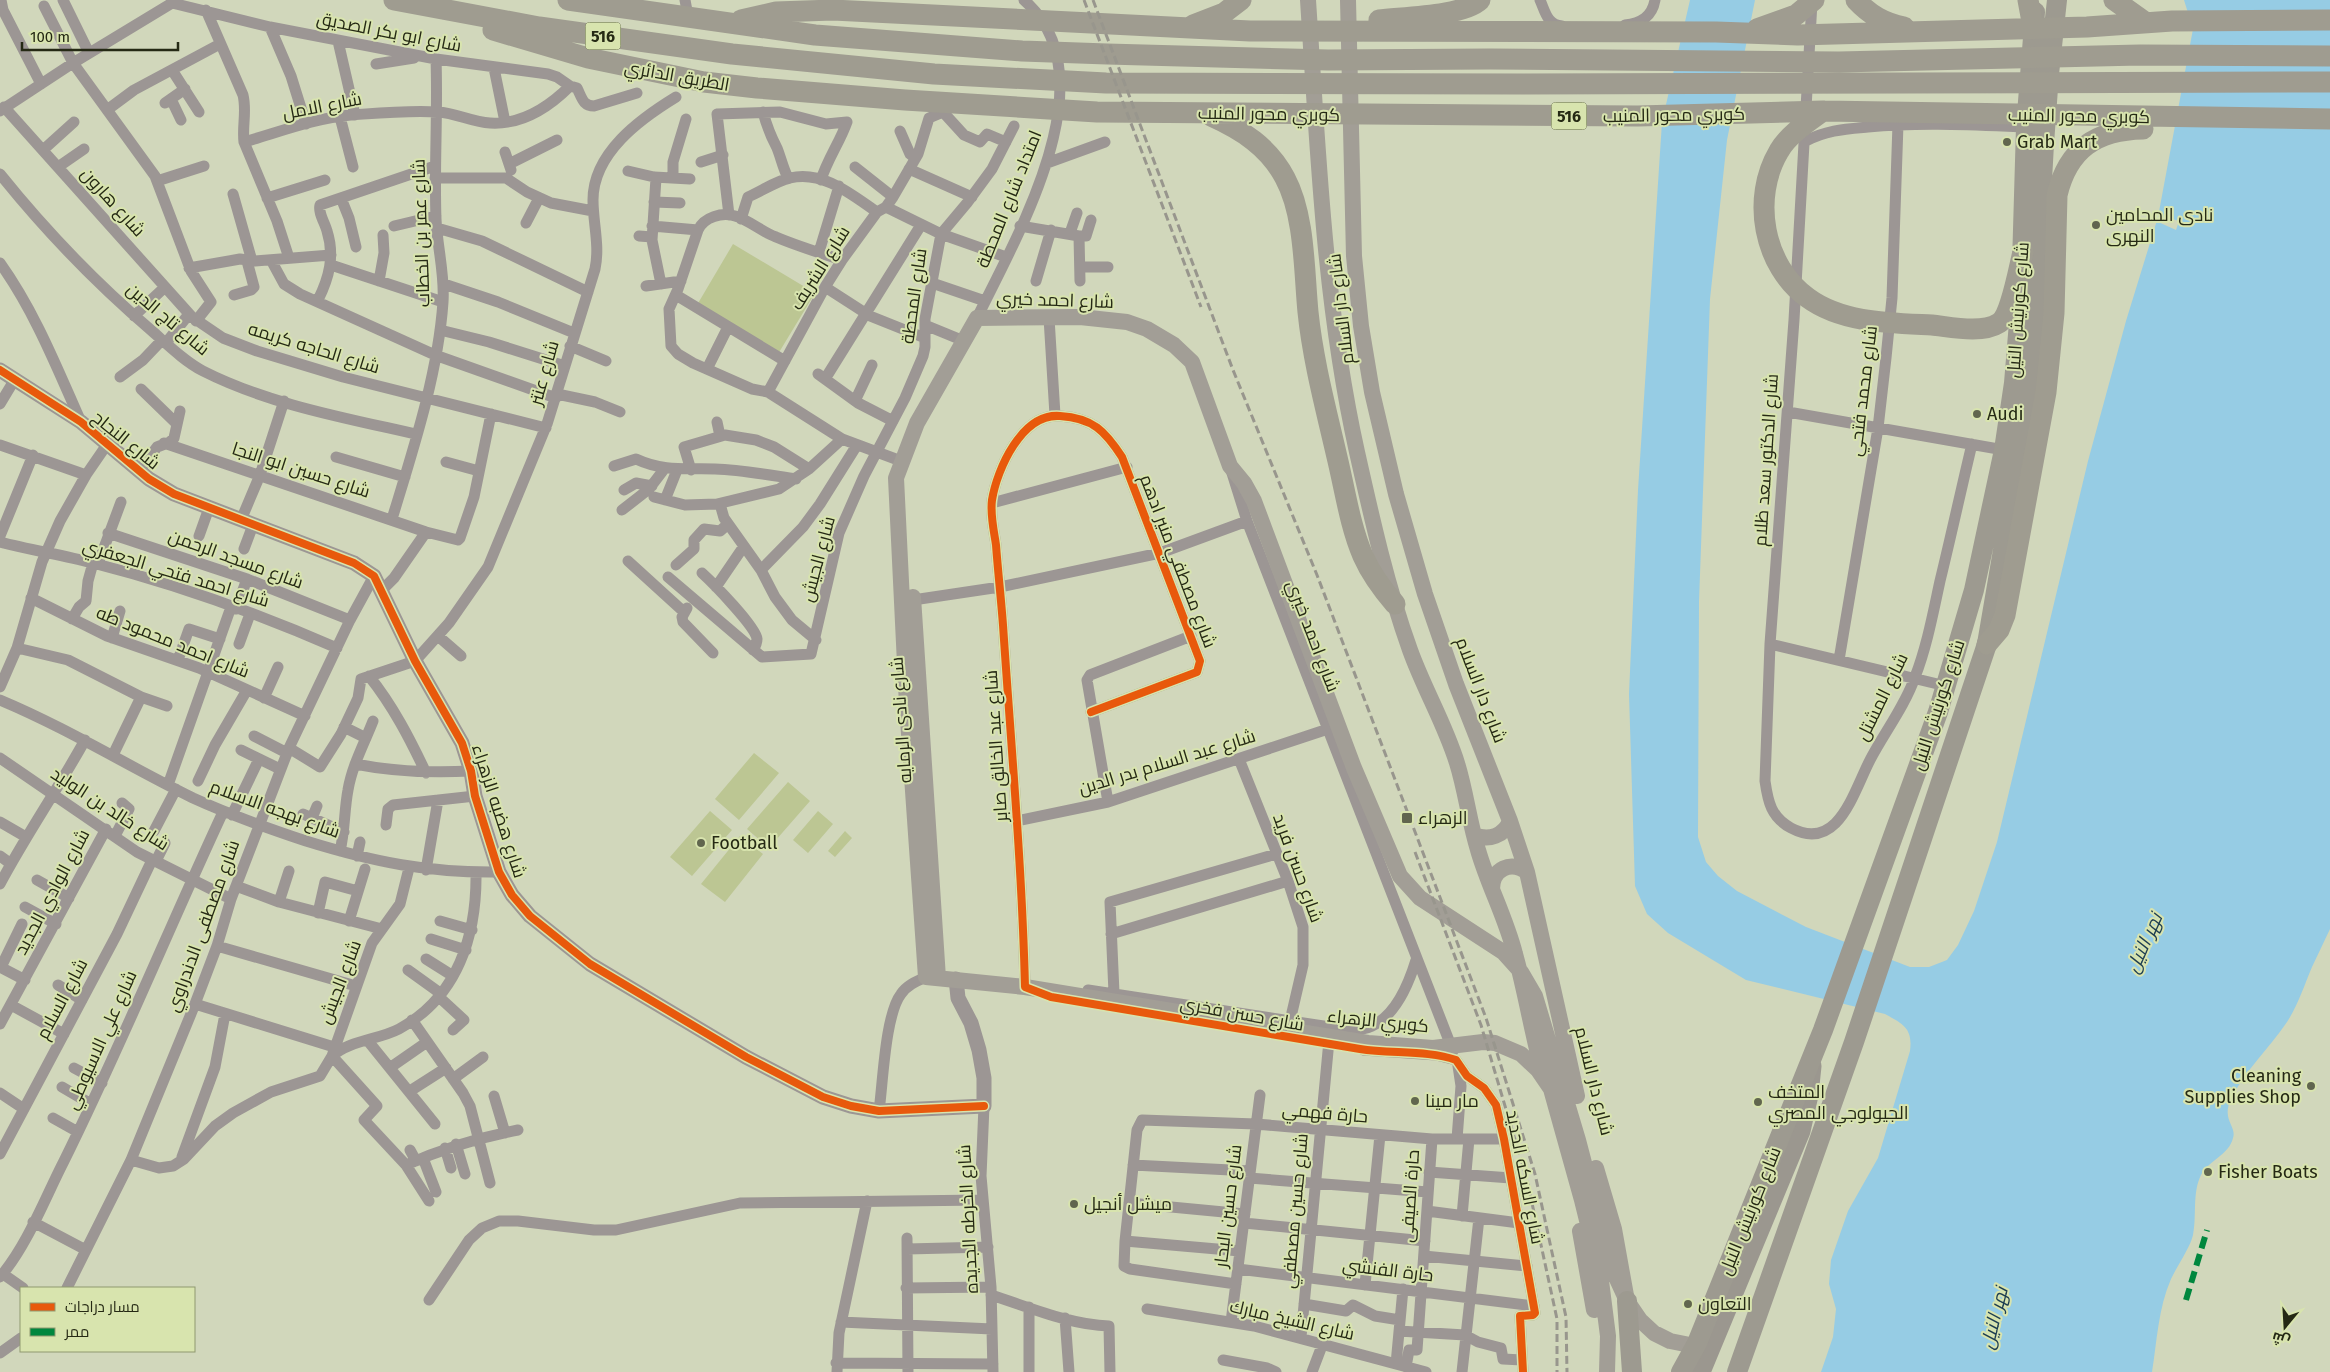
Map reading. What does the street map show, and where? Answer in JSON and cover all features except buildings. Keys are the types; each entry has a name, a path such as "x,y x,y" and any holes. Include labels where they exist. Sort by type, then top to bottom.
{"highway":[{"name":"الطريق الدائري","path":"394,0 539,27 813,63"},
{"name":"516","path":"568,0 686,8 731,24 815,35 1022,51 1328,60 1490,58 1839,62 2140,55 2330,56"},
{"path":"1181,29 1224,13 1241,0"},
{"path":"1292,30 1460,11 1475,5 1480,0"},
{"path":"1744,33 1796,16 1813,0"},
{"path":"1856,0 1867,12 1884,22 1903,27 1942,32"},
{"path":"2028,0 2033,27"},
{"name":"شارع كورنيش النيل","path":"1681,1372 1695,1346 1823,1030 1946,686 1976,582 2004,450 2015,373 2023,252 2026,127 2033,27 2037,0"},
{"name":"شارع كورنيش النيل","path":"1737,1372 1854,1042 1886,941 1987,644 2021,445 2032,361 2049,74 2058,0"},
{"path":"2114,0 2145,22"},
{"name":"516","path":"731,24 776,12 817,10 1181,29 1798,35 2087,27 2145,22 2330,20"},
{"name":"الطريق الدائري","path":"465,13 494,30 556,50 620,66 704,82 809,92"},
{"name":"كوبري محور المنيب","path":"813,63 934,74 1116,83 2330,82"},
{"name":"كوبري محور المنيب","path":"809,92 1001,107 1097,112 1638,116 1823,111 2330,119"},
{"path":"1823,111 1792,136 1779,150 1770,170 1764,197 1763,224 1770,245 1779,264 1793,284 1808,298 1846,315 1886,321 1970,328 1990,327 2001,322 2007,313 2023,252"},
{"path":"1204,113 1235,127 1255,141 1272,158 1281,171 1295,200 1314,356 1346,495 1363,555 1376,580 1395,604"},
{"path":"1987,644 1999,630 2005,615 2042,421 2054,313 2057,195 2067,166 2077,154 2101,135 2123,130 2174,127 2209,118"},
{"path":"1628,1301 1632,1372"}],"main road":[{"name":"شارع دار السلام","path":"1308,0 1321,208 1335,337 1357,453 1395,604 1423,683 1450,743 1463,784 1474,835 1492,889 1502,911 1515,954 1529,1022 1577,1212 1603,1372"},
{"name":"شارع دار السلام","path":"1348,0 1354,256 1361,326 1372,392 1396,494 1425,594 1456,684 1510,820 1527,872 1570,1069 1585,1131 1614,1229 1628,1301 1640,1320 1654,1333 1670,1341 1695,1346"},
{"name":"شارع احمد خيري","path":"978,318 1080,317 1127,322 1147,329 1174,345 1192,362 1230,466"},
{"name":"شارع نادى الرمايه","path":"932,977 907,705 896,484 901,461 917,423 978,318"},
{"name":"شارع نادى الرمايه","path":"901,461 906,476 932,977"},
{"path":"1230,466 1244,483 1254,501 1354,768 1395,868 1406,884 1420,898 1494,945 1521,972 1540,1009 1578,1140 1611,1266 1628,1301"},
{"path":"1474,835 1485,838 1497,836 1505,830 1510,820"},
{"path":"1492,889 1493,879 1503,868 1513,866 1527,872"},
{"name":"كوبري الزهراء","path":"932,977 1025,984 1079,995 1368,1043 1433,1048 1482,1042 1495,1044 1521,1054 1538,1070 1551,1089 1595,1249 1606,1319 1607,1372"},
{"path":"1701,1372 1800,1131 1810,1085 1812,1057"}],"street":[{"path":"1,0 3,10 41,84"},
{"path":"3,105 41,84 89,53 64,0"},
{"path":"1540,0 1549,21 1554,25 1636,24 1650,14 1655,0"},
{"path":"1813,0 1806,141 1826,131 1898,124 2026,127"},
{"name":"امتداد شارع المحطة","path":"978,318 1047,163 1056,132 1061,84 1056,56 1047,30 1029,2"},
{"name":"شارع ابو بكر الصديق","path":"89,53 172,3 270,27 436,60 548,74 557,77 570,86"},
{"path":"44,6 73,63 138,151 156,181 190,268 211,302 143,360 120,377"},
{"path":"206,10 243,96 246,108 243,130 244,142 289,258"},
{"path":"270,27 291,76 306,124"},
{"path":"338,41 355,115"},
{"path":"107,110 134,90 220,44"},
{"path":"376,64 419,56"},
{"name":"شارع عمر بن الخطاب","path":"392,519 426,397 440,330 443,302 444,284 436,216 435,166 438,112 436,60"},
{"path":"494,68 505,122"},
{"path":"175,69 184,90 199,112"},
{"path":"570,86 578,88 584,103 588,106 594,106 637,93"},
{"name":"شارع الامل","path":"244,142 306,124 355,115 438,112 457,114 489,123 505,122 537,112 553,103 570,86"},
{"path":"181,120 168,101 184,90"},
{"name":"شارع عنتر","path":"416,661 449,623 488,567 546,428 598,255 593,197 598,175 611,152 624,135 676,97"},
{"name":"شارع هارون","path":"3,105 193,317"},
{"path":"763,112 768,132 777,148 781,164 788,178"},
{"path":"729,215 717,114 780,112 826,124 847,122 840,142 825,167 821,180"},
{"name":"شارع الشريف","path":"768,392 825,287 842,260 886,206 910,169 929,118 941,112 946,113 964,135 980,142 987,134 1006,142"},
{"path":"340,117 353,167"},
{"path":"673,178 673,162 686,118"},
{"path":"43,150 74,122"},
{"name":"شارع محمد فتحي","path":"1839,660 1878,428 1898,124"},
{"name":"شارع المحطة","path":"877,452 894,421 923,356 925,325 941,234 972,197 992,168 1014,126"},
{"path":"900,131 910,154 915,158"},
{"path":"509,164 557,140"},
{"name":"شارع الدكتور سعد ظلام","path":"1765,781 1770,644 1806,141"},
{"path":"1047,163 1105,142"},
{"path":"58,167 84,149"},
{"path":"505,152 515,183"},
{"path":"701,162 723,155"},
{"path":"156,181 204,166"},
{"path":"318,300 331,260 329,236 319,207 435,166"},
{"path":"855,168 886,206"},
{"path":"910,169 972,197"},
{"path":"628,171 656,178 690,179"},
{"name":"شارع تاج الدين","path":"0,174 32,213 134,316 201,370 241,387 284,401 416,434"},
{"path":"741,219 748,197 788,178 802,176 833,182 941,234 1006,258"},
{"path":"435,178 506,178 551,203 593,211"},
{"path":"656,178 652,231 661,284"},
{"path":"267,198 325,180"},
{"path":"819,252 839,186"},
{"path":"234,194 254,287 251,290 234,295"},
{"path":"341,198 349,218 356,247"},
{"path":"526,223 539,198"},
{"path":"654,202 680,203"},
{"path":"1077,213 1074,235 1080,267 1080,281"},
{"path":"842,260 777,238 741,219 729,215 717,215 709,218 700,224 681,282 669,309 671,346 678,354 707,369 752,389 768,392 842,439 901,461"},
{"path":"394,226 436,216"},
{"path":"1020,226 1086,236 1091,220"},
{"path":"894,421 855,401 821,377 865,313 921,225"},
{"path":"437,228 482,241 588,292"},
{"path":"639,236 652,231 698,230"},
{"path":"1036,281 1051,230"},
{"path":"379,281 384,253 383,235"},
{"path":"190,268 240,259 249,261 289,258 331,260 379,281 443,302"},
{"path":"271,260 284,284 300,294 318,300 435,355 557,396 595,402 620,412"},
{"path":"0,263 16,285 33,316 81,422"},
{"path":"1080,267 1108,267"},
{"path":"646,286 681,282"},
{"path":"932,283 985,302"},
{"path":"444,284 498,302 574,333"},
{"path":"134,316 166,287"},
{"path":"825,287 865,313 925,338"},
{"path":"676,295 785,361"},
{"name":"شارع الحاجه كريمه","path":"193,317 223,338 257,351 343,377 546,428"},
{"path":"1049,318 1055,416 1037,422 1024,432 1011,449 1002,465 992,503 1127,467"},
{"path":"925,325 964,342"},
{"path":"707,369 728,327"},
{"path":"440,330 489,342 565,366"},
{"path":"570,346 606,361"},
{"path":"855,401 872,365"},
{"name":"شارع النجاح","path":"0,370 81,422 140,470 174,494 247,523"},
{"path":"0,404 15,379"},
{"path":"141,389 177,424"},
{"path":"244,549 247,523 284,401"},
{"path":"140,470 156,447 170,442 174,438 180,411"},
{"path":"1788,412 2004,450"},
{"path":"446,462 479,471 491,414"},
{"name":"شارع مصطفي منير ادهم","path":"1055,416 1074,417 1093,423 1108,436 1127,467 1200,662 1197,672 1091,712"},
{"path":"717,422 720,436"},
{"path":"691,470 684,447 725,435 756,440 774,447 810,469"},
{"path":"624,490 636,483 657,494 685,504 720,504 779,489 810,469 842,439"},
{"path":"0,687 17,648 31,598 60,520 86,474 108,443"},
{"name":"شارع حسين ابو النجا","path":"164,443 454,540 460,538 474,496 479,471"},
{"name":"شارع المشتل","path":"1765,781 1768,802 1774,815 1801,833 1812,835 1825,833 1834,826 1848,805 1915,679 1926,644 1972,444"},
{"path":"0,445 86,474"},
{"path":"761,570 803,528 857,445"},
{"name":"شارع الجيش","path":"815,645 839,533 877,452"},
{"path":"0,536 33,455"},
{"path":"336,457 405,477"},
{"path":"614,466 636,460 671,469 716,469 796,479"},
{"name":"شارع احمد خيري","path":"1230,466 1247,521 1456,1060 1462,1086 1466,1175 1462,1216"},
{"path":"622,510 657,494 671,469"},
{"path":"657,494 671,469"},
{"path":"72,619 78,607 86,601 88,581 121,502"},
{"name":"شارع عبد الخالق صابر","path":"992,503 1000,587 1025,984"},
{"path":"668,577 758,654 808,656 815,645 792,620 775,597 761,570 728,524 720,504"},
{"path":"199,536 209,508"},
{"path":"913,600 1000,587 1160,553 1247,521"},
{"name":"شارع هضبه الزهراء","path":"247,523 354,563 374,576 416,661 462,742 471,771 475,796 500,872 512,895 530,916 590,964 746,1057 823,1097 850,1106 880,1111 984,1106"},
{"path":"676,565 694,548 694,540 702,530 720,531 728,524"},
{"path":"382,590 394,578 426,532"},
{"name":"شارع مسجد الرحمن","path":"108,533 247,579 350,620"},
{"name":"شارع احمد فتحي الجعفري","path":"0,542 46,554 95,563 234,608 288,627 337,648"},
{"path":"716,587 744,546"},
{"path":"628,561 684,612"},
{"path":"702,573 754,633 758,654"},
{"name":"شارع مصطفى الدندراوي","path":"68,1287 131,1160 195,1004 217,946 231,899 280,769 350,620 374,576"},
{"path":"154,831 172,787 220,639 247,579"},
{"name":"شارع احمد محمود طه","path":"31,598 112,638 208,672 305,716"},
{"path":"696,600 684,612 683,622 713,653"},
{"path":"112,638 120,611"},
{"path":"239,644 250,614"},
{"path":"178,660 189,629 220,639"},
{"path":"438,636 461,656"},
{"name":"شارع مصطفي منير ادهم","path":"1108,802 1087,680 1090,675 1191,636"},
{"path":"1770,644 1946,686"},
{"path":"17,648 68,660 141,698 167,706"},
{"path":"254,736 320,767 344,727 359,694 361,679 416,661"},
{"path":"264,698 278,667"},
{"path":"369,676 386,698 414,747 426,773"},
{"path":"198,781 215,745 247,690"},
{"path":"112,755 141,698"},
{"name":"شارع بهجه الاسلام","path":"0,700 85,740 227,814 258,826 356,856 409,868 500,872"},
{"path":"340,851 344,832 347,790 373,721"},
{"path":"344,727 366,738"},
{"name":"شارع عبد السلام بدر الدين","path":"1016,822 1108,802 1328,729"},
{"path":"0,884 26,837 54,795 85,740"},
{"path":"241,750 280,769"},
{"name":"شارع خالد بن الوليد","path":"0,758 154,861 231,899"},
{"name":"شارع علي الاسيوطي","path":"1,1275 33,1222 102,1083 192,879 259,759"},
{"name":"شارع حسن فريد","path":"1239,759 1288,881 1303,926 1305,946 1299,989 1290,1021"},
{"path":"356,764 389,771 426,773 471,771"},
{"path":"386,825 391,806 475,796"},
{"path":"426,870 438,800"},
{"name":"شارع الوادي الجديد","path":"0,1024 69,898 110,833 129,809 122,803"},
{"path":"317,806 308,816 344,832"},
{"path":"0,822 26,837"},
{"path":"356,856 360,842"},
{"name":"شارع السلام","path":"0,1154 5,1134 24,1109 164,843"},
{"path":"1114,993 1109,906 1113,900 1276,854"},
{"path":"0,856 11,864"},
{"name":"شارع الجيش","path":"180,1163 215,1126 233,1112 271,1092 320,1076 333,1052 372,943 400,904 409,868"},
{"path":"349,921 364,869"},
{"path":"279,902 289,871"},
{"path":"333,1052 399,1029 412,1020 439,994 453,976 466,950 475,914 476,872"},
{"path":"37,880 69,898"},
{"path":"1111,934 1288,881"},
{"path":"318,912 325,882 358,891"},
{"path":"236,886 279,902 382,929"},
{"path":"25,907 56,924"},
{"path":"440,921 472,930"},
{"path":"22,924 0,967 25,980"},
{"path":"431,939 466,950"},
{"path":"217,946 356,986"},
{"path":"426,959 453,976"},
{"name":"شارع حسن فخري","path":"1025,984 1114,993 1330,1028 1358,1030 1372,1026 1383,1018 1404,992 1416,960"},
{"path":"408,970 439,994 464,1020 453,1030"},
{"path":"880,1111 886,1052 896,1002 910,985 932,977"},
{"name":"شارع الخرطه الجديده","path":"956,979 958,998 971,1023 979,1050 984,1078 981,1153 991,1291 993,1368"},
{"name":"شارع حسن فخري","path":"1025,984 1051,997 1329,1044 1381,1052 1436,1054 1456,1060"},
{"path":"58,985 82,1000"},
{"path":"195,1004 333,1052 377,1106 364,1120 415,1161 433,1196 410,1150"},
{"path":"11,1006 64,1034"},
{"path":"131,1160 159,1168 180,1163 206,1097 215,1067 225,1014"},
{"path":"412,1020 454,1079 470,1106 490,1183"},
{"name":"شارع حسين مصطفي","path":"1301,1337 1330,1028"},
{"path":"368,1040 410,1091 434,1124"},
{"path":"391,1067 427,1042"},
{"path":"454,1079 483,1057"},
{"name":"شارع السكه الحديد","path":"1456,1060 1467,1076 1491,1096 1496,1105 1504,1139 1534,1310"},
{"path":"74,1068 102,1083"},
{"path":"410,1091 446,1068"},
{"path":"62,1087 91,1104"},
{"path":"0,1093 24,1109"},
{"name":"شارع حسين البحار","path":"1231,1322 1260,1095"},
{"path":"494,1096 505,1133"},
{"path":"53,1118 78,1132"},
{"name":"حارة فهمي","path":"1133,1164 1137,1130 1142,1120 1256,1124 1432,1139 1504,1139"},
{"path":"415,1161 450,1146 518,1130"},
{"path":"1365,1285 1380,1135"},
{"name":"حارة الصيفى","path":"1396,1364 1410,1350 1417,1350 1432,1139"},
{"path":"450,1146 451,1168"},
{"path":"450,1146 465,1174"},
{"path":"1236,1284 1130,1269 1124,1266 1133,1164 1316,1183 1428,1192"},
{"path":"1430,1172 1511,1178"},
{"path":"429,1300 469,1240 482,1228 499,1221 518,1221 594,1230 616,1230 740,1203 983,1200"},
{"path":"867,1201 841,1322 837,1367 993,1368"},
{"path":"1129,1203 1244,1218 1311,1230 1425,1241"},
{"path":"1427,1211 1519,1223"},
{"path":"1462,1372 1479,1218"},
{"path":"33,1222 86,1250"},
{"path":"1125,1240 1240,1251"},
{"path":"908,1368 907,1244 988,1247"},
{"path":"1424,1256 1527,1266"},
{"name":"حارة الفنشي","path":"1238,1269 1470,1298 1534,1310"},
{"path":"1,1275 21,1287"},
{"path":"906,1288 991,1291 1029,1307 1065,1318 1109,1326 1110,1372"},
{"path":"1379,1372 1396,1364 1403,1289"},
{"path":"1304,1304 1346,1312 1353,1305 1399,1326 1419,1332 1465,1336 1478,1342 1501,1348 1503,1359 1522,1360"},
{"path":"1029,1307 1029,1372"},
{"name":"شارع الشيخ مبارك","path":"1147,1309 1231,1322 1301,1337 1426,1372"},
{"path":"1523,1372 1520,1316 1534,1310"},
{"path":"1065,1318 1069,1372"},
{"path":"841,1322 992,1329"},
{"path":"0,1353 20,1339"},
{"path":"1312,1372 1323,1343"},
{"path":"1223,1360 1260,1370 1276,1372"}],"green space":[{"path":"733,244 815,293 778,354 697,305"},
{"path":"754,753 779,773 739,820 715,799"},
{"path":"788,782 810,801 769,848 747,829"},
{"name":"Football","path":"710,811 732,830 692,876 670,857"},
{"path":"818,811 833,824 808,853 793,840"},
{"path":"845,831 852,838 835,857 828,851"},
{"path":"740,836 763,854 725,902 701,884"}],"water":[{"name":"نهر النيل","path":"1690,0 1755,0 1727,140 1710,299 1699,602 1698,837 1706,862 1718,876 1737,891 1806,927 1910,967 1929,967 1947,960 1958,945 1974,911 1997,842 2088,461 2126,321 2158,217 2193,29 2184,0 2330,0 2330,929 2291,1016 2243,1079 2228,1106 2228,1117 2234,1134 2233,1138 2231,1144 2209,1165 2198,1182 2193,1235 2171,1279 2163,1302 2152,1372 1821,1372 1833,1337 1836,1309 1829,1284 1831,1260 1848,1211 1878,1158 1910,1051 1910,1037 1902,1024 1885,1014 1746,980 1668,933 1647,914 1635,886 1629,694 1638,490 1662,122"}],"pier":[{"path":"2158,217 2179,221 2176,230 2156,221"}],"railway":[{"path":"1084,0 1201,307"},
{"path":"1093,0 1233,370 1317,575 1486,1018 1535,1174 1566,1317 1567,1372"},
{"path":"1415,852 1481,1025 1527,1180 1557,1319 1557,1372"}],"marked path":[{"path":"2186,1300 2207,1230"}],"cycle path":[{"path":"0,370 81,422 149,479 174,494 354,563 374,576 415,661 462,743 471,771 475,796 499,872 512,895 530,916 590,964 746,1057 823,1097 851,1106 879,1111 984,1106"},
{"path":"1091,712 1197,672 1200,661 1122,457 1104,433 1090,423 1071,417 1046,417 1023,433 1014,445 999,473 992,500 1016,806 1025,987 1051,997 1360,1049 1421,1053 1456,1060 1467,1076 1484,1088 1496,1105 1504,1139 1535,1313 1533,1315 1520,1316 1523,1372"}],"place":[{"name":"Grab Mart","path":"2007,142"},
{"name":"نادى المحامين النهرى","path":"2096,225"},
{"name":"Audi","path":"1977,414"},
{"name":"الزهراء","path":"1407,818"},
{"name":"Football","path":"701,843"},
{"name":"Cleaning Supplies Shop","path":"2311,1086"},
{"name":"مار مينا","path":"1415,1101"},
{"name":"المتخف الجيولوجي المصري","path":"1758,1102"},
{"name":"Fisher Boats","path":"2208,1172"},
{"name":"ميشل أنجيل","path":"1074,1204"},
{"name":"التعاون","path":"1688,1304"}]}
